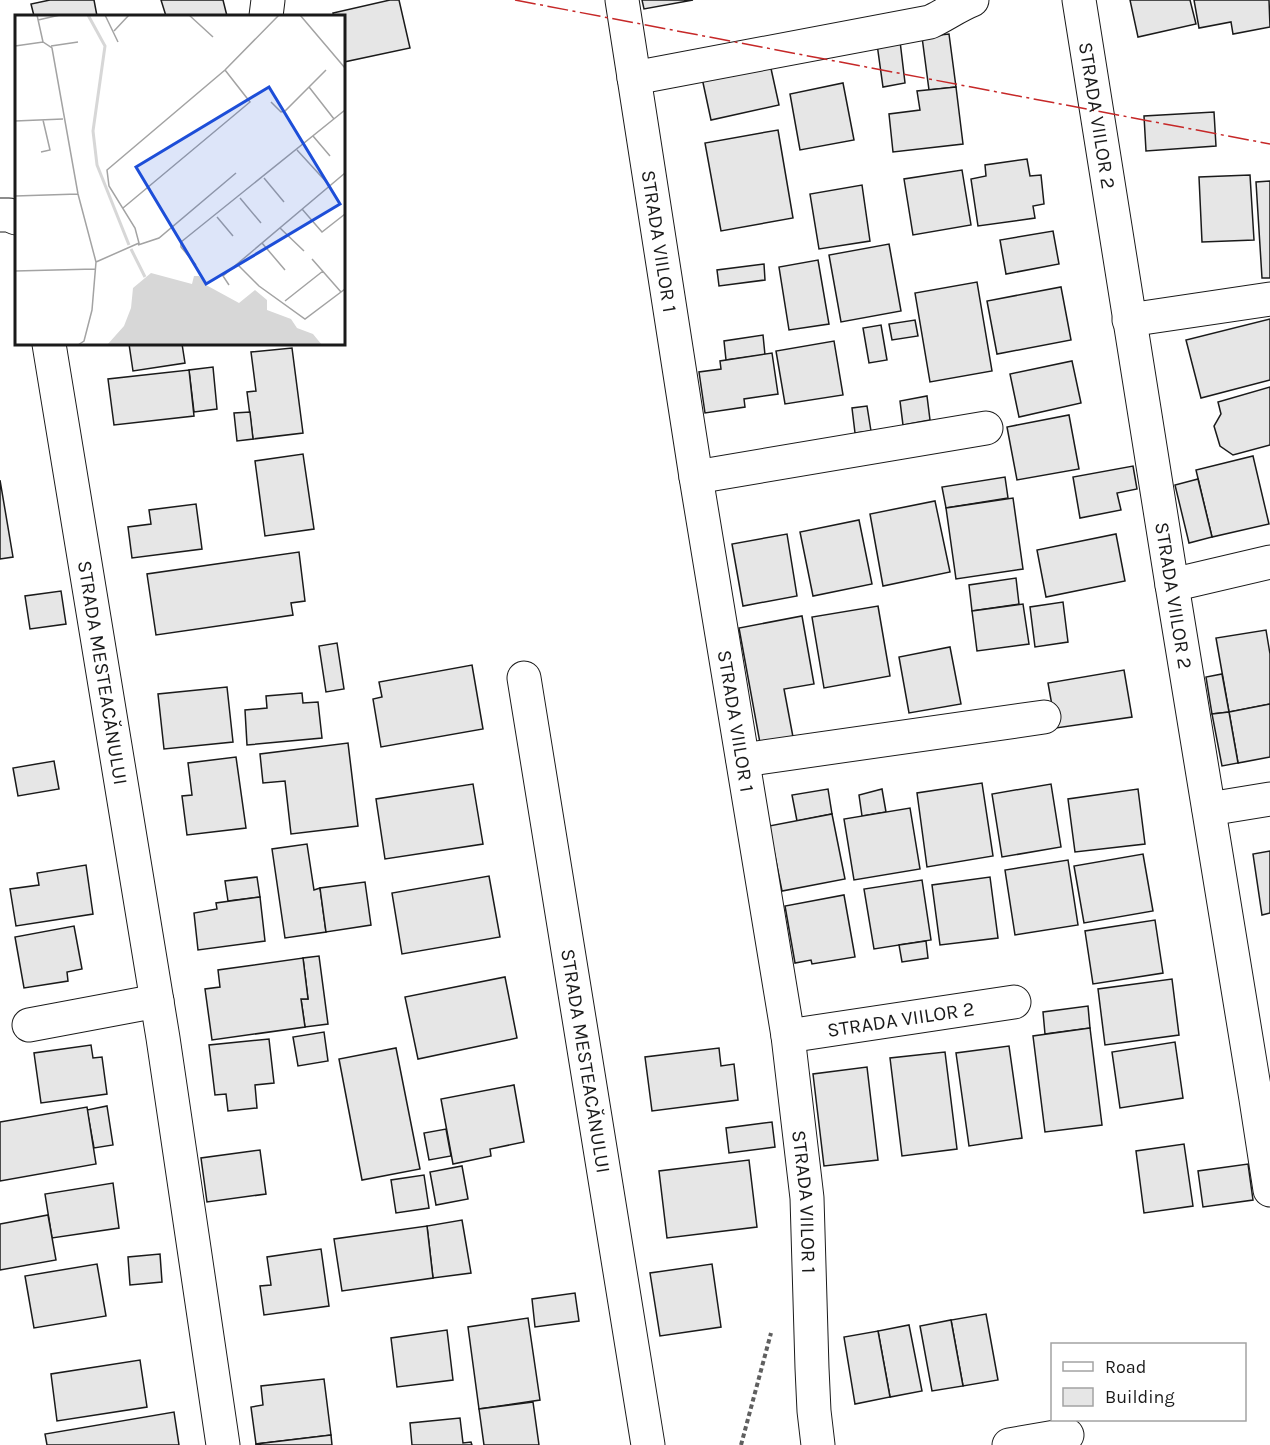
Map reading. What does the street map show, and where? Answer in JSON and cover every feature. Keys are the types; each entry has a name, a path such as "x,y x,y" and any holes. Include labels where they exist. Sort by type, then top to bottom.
{"street":[{"path":"266,15 268,0"},
{"name":"STRADA VIILOR 1","path":"622,0 696,477 788,1036 807,1198 812,1368 818,1445"},
{"path":"634,78 930,22 972,0"},
{"name":"STRADA VIILOR 2","path":"1079,0 1209,809 1263,1097 1270,1190"},
{"path":"0,215 15,218"},
{"path":"1129,320 1270,298"},
{"name":"STRADA MESTEACĂNULUI","path":"49,345 157,1001 224,1445"},
{"path":"696,477 986,428"},
{"path":"1172,585 1270,562"},
{"name":"STRADA MESTEACĂNULUI","path":"525,678 648,1445"},
{"path":"743,760 1044,717"},
{"path":"1209,809 1270,799"},
{"path":"29,1025 157,1001"},
{"name":"STRADA VIILOR 2","path":"788,1036 1014,1002"},
{"path":"1009,1445 1067,1435"}],"building":[{"path":"50,0 94,0 97,15 34,15 31,4"},
{"path":"161,0 223,0 227,15 166,15"},
{"path":"399,0 410,48 345,62 345,15 334,15 333,13"},
{"path":"642,0 693,0 644,9"},
{"path":"1130,0 1190,0 1196,24 1138,37"},
{"path":"1194,0 1269,0 1270,27 1233,34 1231,22 1199,28"},
{"path":"949,34 956,87 929,90 922,37"},
{"path":"900,41 905,83 883,87 877,44"},
{"path":"770,64 779,105 711,120 702,78"},
{"path":"843,83 854,140 800,150 790,94"},
{"path":"956,87 963,144 893,152 889,114 920,110 917,91"},
{"path":"1214,112 1216,146 1146,151 1144,116"},
{"path":"778,130 793,218 721,231 705,143"},
{"path":"1027,159 1030,176 1041,175 1044,204 1033,206 1035,218 978,226 971,179 986,176 985,165"},
{"path":"962,170 971,225 913,235 904,179"},
{"path":"1250,175 1254,240 1202,242 1199,177"},
{"path":"1270,181 1270,278 1262,278 1256,182"},
{"path":"862,185 870,241 819,249 810,194"},
{"path":"1053,231 1059,264 1006,274 1000,240"},
{"path":"889,244 901,311 841,322 829,255"},
{"path":"818,260 829,324 789,330 779,267"},
{"path":"764,264 765,280 719,286 717,270"},
{"path":"977,282 992,371 930,382 915,293"},
{"path":"1061,287 1071,340 997,354 987,301"},
{"path":"1270,319 1270,380 1201,398 1186,340"},
{"path":"915,320 918,336 892,340 889,324"},
{"path":"881,325 887,360 869,363 863,328"},
{"path":"763,335 765,355 726,360 724,341"},
{"path":"834,341 843,395 785,404 776,351"},
{"path":"129,345 182,345 185,363 133,371"},
{"path":"292,348 303,433 253,439 247,392 256,391 251,352"},
{"path":"772,353 778,394 744,399 745,407 705,413 699,372 721,369 720,361"},
{"path":"1072,361 1081,403 1019,417 1010,374"},
{"path":"213,367 217,409 194,412 189,370"},
{"path":"189,370 194,416 114,425 108,379"},
{"path":"1270,387 1270,445 1233,455 1220,446 1214,426 1221,414 1218,402"},
{"path":"927,396 930,420 903,425 900,401"},
{"path":"867,406 871,431 855,433 852,408"},
{"path":"250,412 253,439 237,441 234,413"},
{"path":"1069,415 1079,469 1017,480 1007,427"},
{"path":"303,454 314,529 265,536 255,461"},
{"path":"1253,456 1269,524 1212,537 1196,470"},
{"path":"1133,466 1137,489 1117,493 1121,510 1080,518 1073,477"},
{"path":"1005,477 1008,498 946,508 942,487"},
{"path":"1198,479 1212,537 1189,543 1175,485"},
{"path":"0,480 13,557 0,559"},
{"path":"1013,498 1023,569 956,579 946,508"},
{"path":"935,501 950,572 883,586 870,514"},
{"path":"196,504 202,549 132,558 128,527 151,524 149,510"},
{"path":"859,520 872,584 813,596 800,532"},
{"path":"787,534 797,596 743,606 732,544"},
{"path":"1116,534 1125,581 1046,597 1037,550"},
{"path":"299,552 305,601 291,603 293,615 156,635 147,574"},
{"path":"1016,578 1019,604 972,611 969,585"},
{"path":"61,591 66,624 30,629 25,596"},
{"path":"1063,602 1068,642 1035,647 1030,607"},
{"path":"1023,604 1029,644 977,651 972,611"},
{"path":"878,606 890,676 824,688 812,617"},
{"path":"802,616 814,684 784,689 793,737 760,743 739,628"},
{"path":"1266,630 1270,654 1270,704 1229,712 1216,638"},
{"path":"337,643 344,689 326,692 319,646"},
{"path":"950,647 961,704 909,713 899,657"},
{"path":"472,665 483,729 381,747 373,699 382,697 379,682"},
{"path":"1124,670 1132,717 1056,728 1048,683"},
{"path":"1222,674 1229,712 1212,714 1206,677"},
{"path":"227,687 233,742 164,749 158,694"},
{"path":"302,693 303,703 318,702 322,738 247,745 245,710 267,708 266,696"},
{"path":"1270,704 1270,757 1238,763 1229,712"},
{"path":"1229,712 1238,763 1222,766 1212,714"},
{"path":"348,743 358,826 291,834 285,781 263,783 260,754"},
{"path":"236,757 246,828 187,835 182,796 192,795 188,763"},
{"path":"54,761 59,789 18,796 13,768"},
{"path":"982,783 993,856 927,867 917,793"},
{"path":"473,784 483,844 385,859 376,799"},
{"path":"1051,784 1061,847 1002,857 992,794"},
{"path":"828,789 832,814 797,821 792,795"},
{"path":"882,789 886,812 862,816 859,795"},
{"path":"1138,789 1145,844 1075,852 1068,799"},
{"path":"910,808 920,869 854,880 844,819"},
{"path":"832,814 845,879 782,891 769,826"},
{"path":"307,844 314,890 320,888 326,932 285,938 272,849"},
{"path":"1270,851 1270,913 1262,915 1253,854"},
{"path":"1143,854 1153,911 1084,923 1074,866"},
{"path":"1068,860 1078,925 1015,935 1005,870"},
{"path":"86,865 93,914 16,926 10,889 39,885 37,873"},
{"path":"489,876 500,937 402,954 392,893"},
{"path":"257,877 260,897 228,901 225,881"},
{"path":"990,877 998,938 940,945 932,885"},
{"path":"922,880 931,940 874,949 864,889"},
{"path":"365,882 371,925 326,932 320,888"},
{"path":"844,895 855,957 812,964 811,960 795,963 785,906"},
{"path":"260,897 265,941 198,950 194,913 217,909 216,903"},
{"path":"1155,920 1163,973 1093,984 1085,931"},
{"path":"74,926 82,969 67,972 68,981 24,988 15,937"},
{"path":"926,941 928,958 902,962 899,945"},
{"path":"319,956 328,1024 305,1027 301,999 308,999 303,958"},
{"path":"303,958 308,999 301,999 305,1027 212,1040 205,989 220,987 218,970"},
{"path":"505,977 517,1038 418,1059 405,997"},
{"path":"1172,979 1179,1035 1105,1045 1098,989"},
{"path":"1088,1006 1090,1028 1045,1034 1043,1012"},
{"path":"1090,1028 1102,1125 1045,1132 1033,1036"},
{"path":"324,1032 328,1061 298,1066 293,1037"},
{"path":"269,1039 274,1083 255,1085 257,1108 228,1111 226,1094 215,1095 209,1045"},
{"path":"1175,1042 1183,1098 1120,1108 1112,1052"},
{"path":"91,1045 93,1058 102,1057 107,1094 41,1103 34,1053"},
{"path":"1009,1046 1022,1138 969,1146 956,1053"},
{"path":"396,1048 420,1169 362,1180 339,1059"},
{"path":"719,1048 721,1066 734,1064 738,1100 652,1111 645,1057"},
{"path":"945,1052 957,1149 902,1156 890,1058"},
{"path":"867,1067 878,1160 824,1166 813,1074"},
{"path":"514,1085 524,1142 490,1149 491,1156 453,1164 441,1099"},
{"path":"107,1106 113,1145 94,1148 87,1110"},
{"path":"87,1107 96,1164 0,1181 0,1122"},
{"path":"772,1122 775,1147 729,1153 726,1128"},
{"path":"446,1129 451,1156 429,1160 424,1133"},
{"path":"1184,1144 1193,1206 1144,1213 1136,1151"},
{"path":"260,1150 266,1194 207,1202 201,1158"},
{"path":"749,1160 757,1227 667,1238 659,1171"},
{"path":"1248,1164 1253,1200 1203,1207 1198,1171"},
{"path":"462,1166 468,1199 436,1205 430,1172"},
{"path":"424,1175 429,1208 396,1213 391,1180"},
{"path":"113,1183 119,1228 52,1238 45,1194"},
{"path":"48,1215 56,1260 0,1270 0,1224"},
{"path":"462,1220 471,1273 433,1278 427,1226"},
{"path":"427,1226 433,1278 342,1291 334,1239"},
{"path":"321,1249 329,1306 264,1315 260,1286 271,1285 267,1257"},
{"path":"160,1254 162,1282 130,1285 128,1257"},
{"path":"97,1264 106,1316 34,1328 25,1276"},
{"path":"712,1264 721,1327 660,1336 650,1273"},
{"path":"575,1293 579,1321 535,1327 532,1299"},
{"path":"986,1314 998,1380 963,1386 951,1320"},
{"path":"528,1318 540,1400 479,1409 468,1327"},
{"path":"951,1320 963,1386 932,1391 920,1326"},
{"path":"909,1325 922,1391 890,1397 878,1331"},
{"path":"447,1330 453,1380 397,1387 391,1338"},
{"path":"878,1331 890,1397 855,1404 844,1337"},
{"path":"140,1360 147,1407 57,1421 51,1374"},
{"path":"324,1379 331,1435 256,1444 251,1407 263,1405 261,1386"},
{"path":"533,1402 539,1445 484,1445 479,1409"},
{"path":"174,1412 179,1445 47,1445 45,1434"},
{"path":"460,1418 463,1443 471,1442 472,1445 412,1445 410,1423"},
{"path":"331,1435 332,1445 256,1445 256,1444"}],"power":[{"path":"515,0 1270,144"}]}
